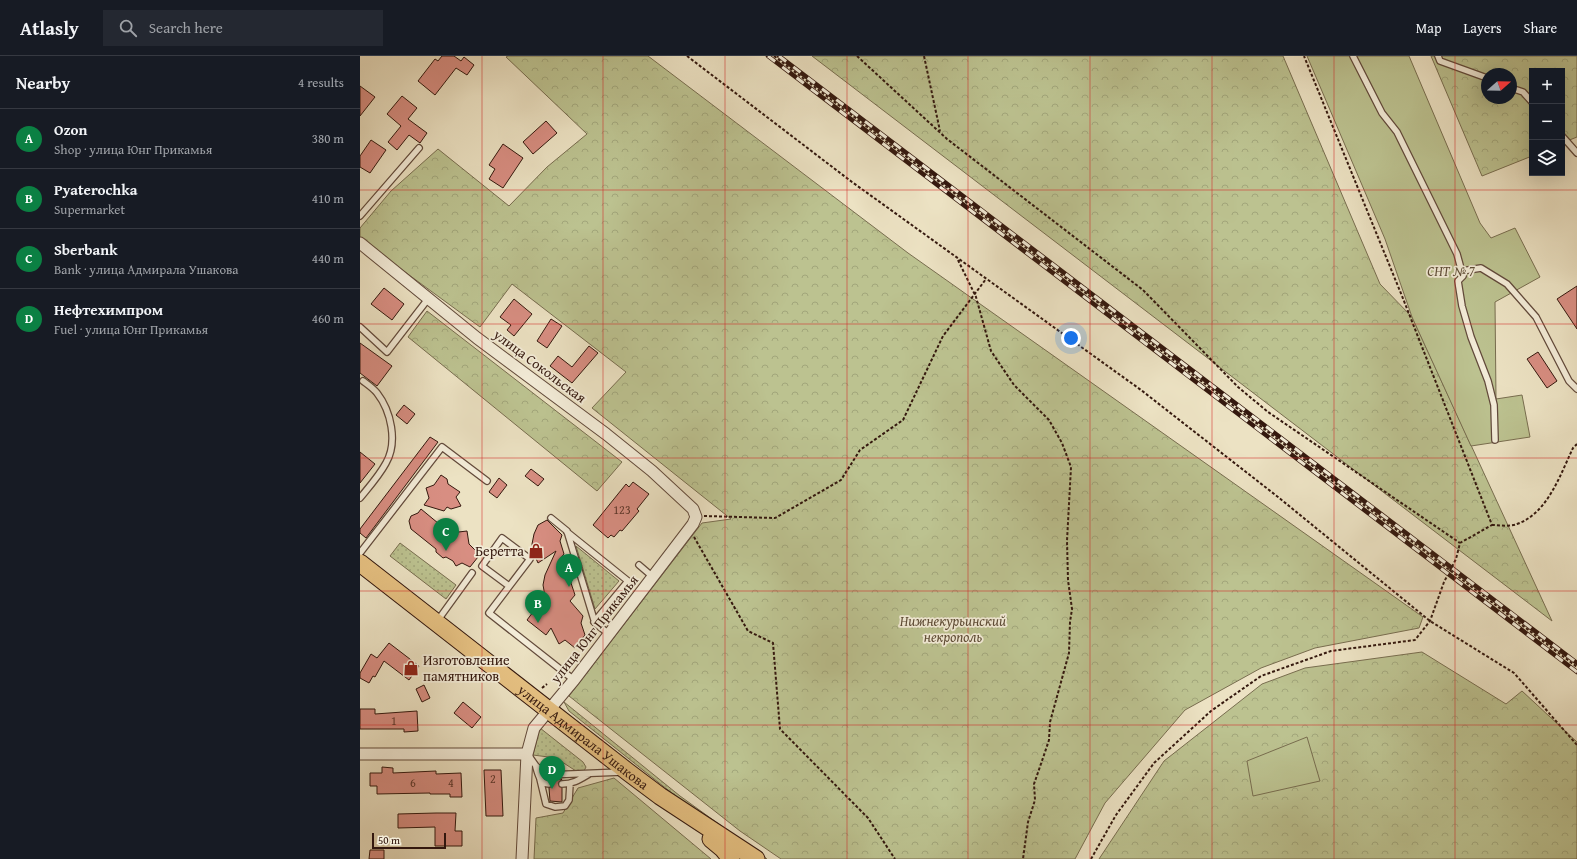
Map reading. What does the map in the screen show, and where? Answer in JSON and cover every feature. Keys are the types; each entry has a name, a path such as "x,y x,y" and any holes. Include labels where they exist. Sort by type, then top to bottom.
{"main road":[{"name":"улица Адмирала Ушакова","path":"360,563 660,796 756,859"},
{"path":"660,796 723,849 731,859"}],"street":[{"name":"улица Сокольская","path":"360,243 428,299 606,434 652,471 693,509 696,517"},
{"name":"улица Юнг Прикамья","path":"522,859 527,754 534,728 574,680 690,529 696,517"},
{"path":"360,754 527,754"}],"lane":[{"path":"1353,56 1382,113 1397,132 1457,254 1463,276 1458,281 1462,306 1471,337 1488,380 1494,405 1495,440"},
{"path":"1438,56 1440,61 1481,76"},
{"path":"1517,90 1523,92 1529,99"},
{"path":"1565,139 1577,153"},
{"path":"360,216 419,148"},
{"path":"1462,271 1482,268 1507,284 1536,317 1569,381 1577,389"},
{"path":"360,327 387,352 428,299"},
{"path":"360,498 387,463 392,444 390,421 387,410 376,392 363,381"},
{"path":"360,553 442,447 487,481"},
{"path":"551,518 628,581 594,622"},
{"path":"567,531 594,622 609,634"},
{"path":"509,586 482,566 502,538 530,559 489,613 574,680"},
{"path":"639,565 653,577"},
{"path":"436,622 472,573"},
{"path":"527,754 536,766 547,774 628,772"},
{"path":"536,766 546,804 555,807 565,806 569,800 570,784"},
{"path":"562,784 570,784 589,774"},
{"path":"540,780 546,784 549,784"}],"path":[{"path":"687,56 852,182 1141,390 1278,497 1430,621 1514,674 1577,745"},
{"path":"774,56 1577,667"},
{"path":"857,56 940,132 1143,290 1238,387 1268,412 1460,543"},
{"path":"924,56 940,132"},
{"path":"1304,56 1402,296 1492,525"},
{"path":"958,258 975,293 991,351 1024,398 1050,420 1062,443 1071,467 1067,541 1068,580 1072,609 1069,653 1050,722 1049,740 1034,784 1035,800 1028,822 1023,859"},
{"path":"696,517 719,515 775,518 841,480 860,450 902,420 944,336 986,279"},
{"path":"1092,859 1116,815 1154,763 1211,711 1261,676 1331,651 1415,640 1430,621 1458,553 1460,543 1492,525 1516,524 1530,516 1546,502 1573,448 1577,444"},
{"path":"690,529 748,631 773,643 780,729 868,818 895,859"},
{"path":"539,691 547,684"}],"green space":[{"name":"Нижнекурьинский некрополь","path":"648,56 908,253 1423,617 1419,628 1315,648 1261,668 1185,710 1105,803 1075,859 781,859 740,831 569,696 702,523 731,519 592,408 626,372 512,284 480,327 360,239 360,228 391,191 438,149 509,206 547,167 587,134 506,57"},
{"path":"812,56 1283,56 1380,284 1412,317 1552,621"},
{"name":"СНТ № 7","path":"1307,56 1409,56 1480,223 1491,238 1515,228 1540,277 1495,302 1496,399 1522,395 1530,437 1471,446 1412,317 1385,239"},
{"path":"1431,56 1577,56 1577,137 1565,142 1565,68 1529,68 1529,157 1482,176"},
{"path":"427,311 622,462 597,491 408,337"},
{"path":"400,543 456,585 446,599 390,556"},
{"path":"576,546 619,581 595,609"},
{"path":"1422,652 1506,704 1522,691 1577,742 1577,859 1099,859 1164,761 1262,684 1305,668"},
{"path":"564,702 680,796 767,859 761,859 678,798 569,711"},
{"path":"540,728 583,762 586,767 584,771 576,771 556,758 533,755"},
{"path":"1307,737 1320,781 1253,796 1247,761"},
{"path":"614,778 711,859 534,859 536,818 563,813 578,788"}],"building":[{"path":"442,56 454,56 461,61 464,57 474,65 467,75 456,68 435,95 418,81 435,59 438,61"},
{"path":"360,86 375,97 360,116"},
{"path":"402,96 417,108 408,119 427,133 420,143 409,135 397,150 388,142 401,126 387,114"},
{"path":"546,121 557,133 533,154 523,142"},
{"path":"371,140 386,150 370,173 360,167 360,156"},
{"path":"503,144 523,158 503,188 489,179 495,169 489,165"},
{"path":"1577,286 1577,329 1557,299"},
{"path":"384,288 404,304 392,320 371,304"},
{"path":"514,299 532,314 514,336 507,330 511,325 500,317"},
{"path":"551,319 562,326 547,348 537,341"},
{"path":"360,343 392,366 377,386 360,373"},
{"path":"589,346 598,353 572,383 550,366 558,356 572,367"},
{"path":"1538,352 1557,381 1547,388 1527,359"},
{"path":"404,405 415,414 407,424 396,415"},
{"path":"430,437 438,442 366,538 360,533 360,529"},
{"path":"360,452 375,464 360,483"},
{"path":"531,469 544,479 538,486 525,476"},
{"path":"441,475 447,479 448,484 460,492 456,497 461,506 451,509 447,507 444,511 424,505 429,498 426,488 434,485"},
{"path":"499,478 507,485 497,498 489,492"},
{"path":"633,482 649,494 637,509 639,511 622,531 620,530 614,537 611,535 608,538 593,525 626,484 629,487"},
{"path":"421,509 450,533 467,531 469,544 476,551 482,552 470,567 462,563 456,566 453,561 446,557 443,558 436,552 436,549 411,529 409,521 411,516 418,513"},
{"path":"547,520 562,535 560,541 564,554 559,560 573,576 571,583 575,595 570,601 583,616 581,623 585,635 575,648 565,640 559,644 551,628 546,635 527,620 545,596 543,585 545,575 556,551 538,563 534,554 532,544 534,534 538,525"},
{"path":"389,643 419,666 409,680 384,661 375,677 373,676 369,683 360,678 360,673 371,654 377,658"},
{"path":"424,685 430,698 422,702 416,689"},
{"path":"463,702 481,717 472,728 454,713"},
{"path":"360,709 375,709 375,714 417,711 418,731 404,732 404,729 360,729"},
{"path":"382,767 393,768 393,773 436,771 436,774 461,773 462,797 450,797 450,794 430,793 377,794 377,786 370,786 370,773 382,773"},
{"path":"484,770 501,770 503,816 486,816"},
{"path":"549,779 562,779 558,784 562,788 562,802 550,801 549,788 553,784"},
{"path":"456,813 455,831 462,831 462,846 435,846 435,827 398,828 398,814"},
{"path":"370,850 384,850 384,859 369,859"}],"railway":[{"path":"768,56 1577,672"},
{"path":"779,56 1577,663"}],"place":[{"name":"Sberbank","path":"446,551"},
{"name":"Беретта","path":"536,551"},
{"name":"Ozon","path":"569,587"},
{"name":"Pyaterochka","path":"538,623"},
{"name":"Изготовление памятников","path":"411,668"},
{"name":"Нефтехимпром","path":"552,789"}]}
